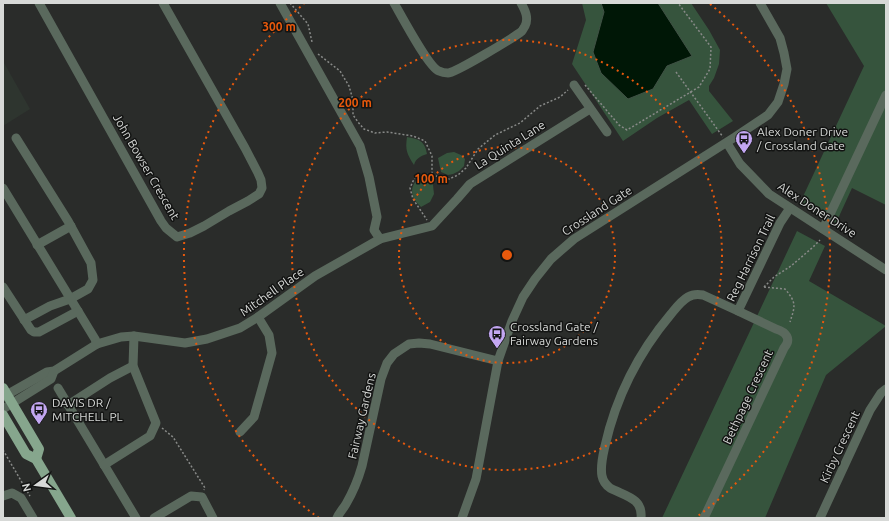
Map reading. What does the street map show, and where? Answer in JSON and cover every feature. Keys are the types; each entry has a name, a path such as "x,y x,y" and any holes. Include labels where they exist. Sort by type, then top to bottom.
{"main road":[{"path":"6,399 39,449 36,459"},
{"path":"3,415 26,454 36,459 71,518"}],"street":[{"name":"John Bowser Crescent","path":"39,3 161,221 166,228 177,237 183,236 204,226 254,198 259,194 262,188 261,180 245,148 163,3"},
{"path":"280,3 360,146 369,178 377,217 374,230 380,239"},
{"path":"394,3 428,62 437,71 448,73 457,70 522,31 526,24 526,18 525,10 521,3"},
{"name":"Crossland Gate","path":"462,518 476,479 498,361 512,321 523,297 534,279 551,259 574,239 727,143 768,115 778,102 787,69 780,38 760,3"},
{"path":"574,86 607,132"},
{"path":"823,229 886,95"},
{"name":"La Quinta Lane","path":"432,226 470,184 590,109"},
{"path":"16,138 91,263 93,280 88,289 70,299 50,306 24,320"},
{"name":"Alex Doner Drive","path":"727,143 740,164 769,194 886,270"},
{"path":"3,188 97,344"},
{"name":"Reg Harrison Trail","path":"641,518 641,508 638,503 607,486 601,471 611,423 627,382 639,360 662,325 687,297 693,295 703,295 738,311 780,223 790,208"},
{"path":"38,245 70,226"},
{"name":"Mitchell Place","path":"6,399 51,379 54,371 97,344 121,337 134,336 186,343 207,339 240,328 258,317 315,276 380,239 432,226"},
{"path":"3,288 31,330 34,332 39,332 78,311"},
{"name":"Bethpage Crescent","path":"704,518 787,341 787,337 784,332 738,311"},
{"path":"240,432 254,418 272,353 269,335 258,317"},
{"path":"104,465 150,436 156,424 133,366 134,336"},
{"name":"Fairway Gardens","path":"337,518 359,479 381,379 387,363 394,354 409,344 419,343 430,344 498,361"},
{"path":"68,405 110,378 133,366"},
{"path":"58,388 136,518"},
{"name":"Kirby Crescent","path":"820,518 870,410 881,393 886,389"},
{"path":"3,496 12,493 21,498 33,518"},
{"path":"154,518 191,496 202,498 213,518"}],"path":[{"path":"290,3 308,24 314,47"},
{"path":"432,226 413,199 410,188 414,180 423,174 449,179 458,175 466,168 478,149 484,144 495,136 520,123 540,106 560,97 581,81 618,125 627,130 699,87 710,69 711,47 678,3"},
{"path":"317,53 340,71 349,86 353,100 353,115 364,129 375,133 387,132 413,136 425,141 432,156 432,175"},
{"path":"676,72 727,143"},
{"path":"790,322 794,307 792,297 785,290 764,287 774,277 791,266 820,240"},
{"path":"156,424 173,437 205,488 202,498"},
{"path":"3,450 32,500"}],"shaded area":[{"path":"582,3 691,3 720,50 719,64 714,78 709,86 709,91 733,121 712,134 689,100 657,118 623,141 572,64 586,20"},
{"path":"601,3 658,3 692,56 667,66 653,89 628,99 601,73 593,52 604,12"},
{"path":"826,3 886,3 886,205 852,188 836,223 800,203 864,66"},
{"path":"3,61 30,109 3,126"},
{"path":"407,137 421,141 425,146 427,154 419,158 414,165 407,152"},
{"path":"454,152 461,155 465,159 464,166 453,174 448,175 441,172 438,158 447,153"},
{"path":"425,175 430,179 433,185 434,194 430,202 421,207 414,199 412,188 418,179"},
{"path":"797,231 825,246 809,281 886,326 826,375 765,518 662,518"}],"place":[{"name":"Alex Doner Drive / Crossland Gate","path":"744,154"},
{"name":"Crossland Gate / Fairway Gardens","path":"497,349"},
{"name":"DAVIS DR / MITCHELL PL","path":"39,425"}]}
